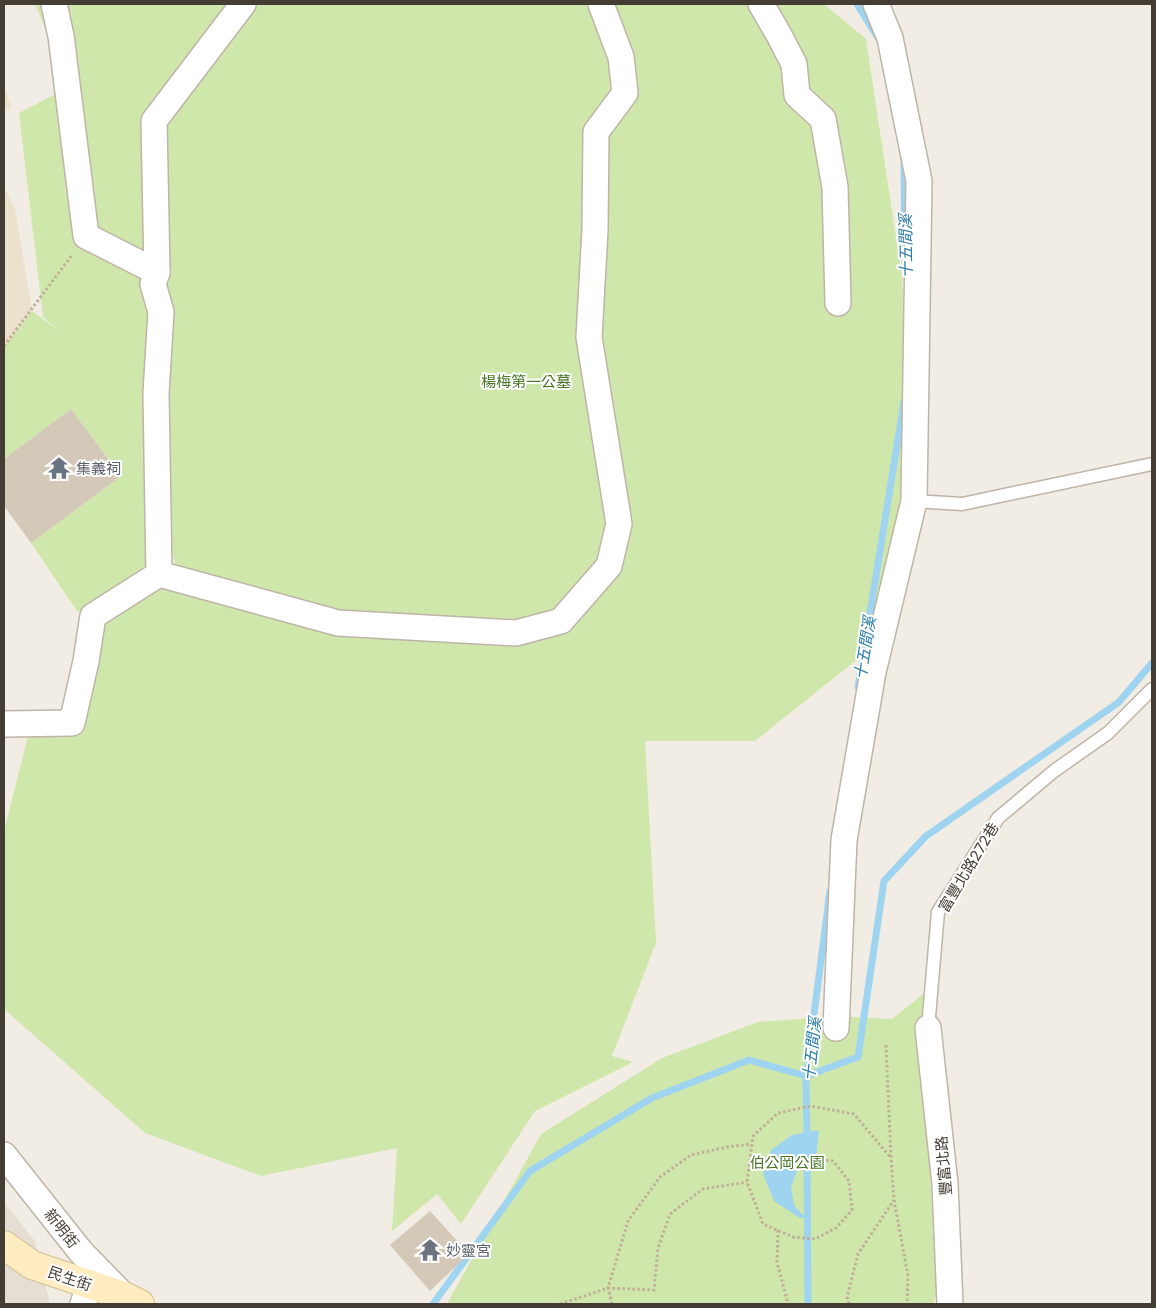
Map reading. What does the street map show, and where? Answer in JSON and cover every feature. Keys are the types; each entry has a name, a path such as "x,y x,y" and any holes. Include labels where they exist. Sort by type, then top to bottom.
{"street":[{"path":"54,4 61,36 86,236 157,272"},
{"path":"159,574 156,393 161,312 154,284 157,272 154,121 243,4"},
{"path":"4,724 72,723 86,661 93,616 159,574 338,623 516,633 561,621 609,566 619,524 589,337 595,230 596,132 625,93 621,57 601,4"},
{"path":"761,4 794,64 797,95 823,119 835,187 838,303"},
{"path":"836,1028 844,840 873,672 914,501 919,181 890,38 876,4"},
{"name":"豐富北路","path":"928,1028 946,1184 950,1304"},
{"name":"新明街","path":"4,1155 80,1252 132,1300"},
{"name":"民生街","path":"4,1245 32,1265 86,1294 132,1300"}],"lane":[{"path":"914,501 962,504 1152,464"},
{"name":"富豐北路272巷","path":"928,1028 938,912 998,818 1054,771 1108,733 1152,689"}],"path":[{"path":"4,346 86,236"},
{"path":"886,1045 894,1200 908,1276 907,1304"},
{"path":"816,1159 833,1161 849,1181 852,1210 836,1228 815,1239 793,1237 764,1224 748,1182 751,1144 753,1136 778,1113 811,1106 854,1114 891,1158"},
{"path":"612,1304 608,1288 628,1221 660,1178 691,1155 751,1144"},
{"path":"560,1304 608,1288 654,1290 658,1248 670,1214 703,1189 748,1182"},
{"path":"849,1304 847,1297 858,1254 894,1200"},
{"path":"778,1230 777,1262 788,1304"}],"shaded area":[{"path":"4,88 12,107 4,111"},
{"path":"4,188 15,209 32,311 4,352"},
{"path":"4,1202 35,1241 50,1304 4,1304"}],"green space":[{"name":"楊梅第一公墓","path":"35,4 824,4 866,39 902,277 912,450 899,626 755,741 645,741 656,943 612,1056 633,1062 535,1111 461,1224 437,1194 392,1231 397,1148 261,1176 145,1133 4,1009 4,831 30,728 70,721 102,622 177,576 146,404 159,574 93,616 77,611 31,543 121,476 71,409 4,459 4,348 32,311 61,332 43,317 19,113 69,87"},
{"name":"伯公岡公園","path":"927,991 923,1010 929,1160 938,1290 933,1304 447,1304 541,1134 662,1058 758,1022 837,1016 892,1019"}],"water":[{"path":"819,1130 816,1159 799,1166 791,1187 794,1205 808,1218 800,1218 774,1201 763,1174 771,1150 792,1135"}],"building":[{"name":"集義祠","path":"71,409 121,476 31,543 4,506 4,459"},
{"name":"妙靈宮","path":"430,1211 469,1254 430,1291 390,1245"}],"waterway":[{"name":"十五間溪","path":"857,4 878,38"},
{"name":"十五間溪","path":"904,162 905,264"},
{"name":"十五間溪","path":"858,687 904,402"},
{"path":"433,1304 530,1171 652,1098 749,1060 806,1076 858,1057 884,881 926,836 1119,702 1152,663"},
{"name":"十五間溪","path":"807,1141 806,1076 830,891"},
{"name":"十五間溪","path":"807,1155 808,1304"}],"place":[{"name":"集義祠","path":"59,468"},
{"name":"妙靈宮","path":"430,1250"}]}
